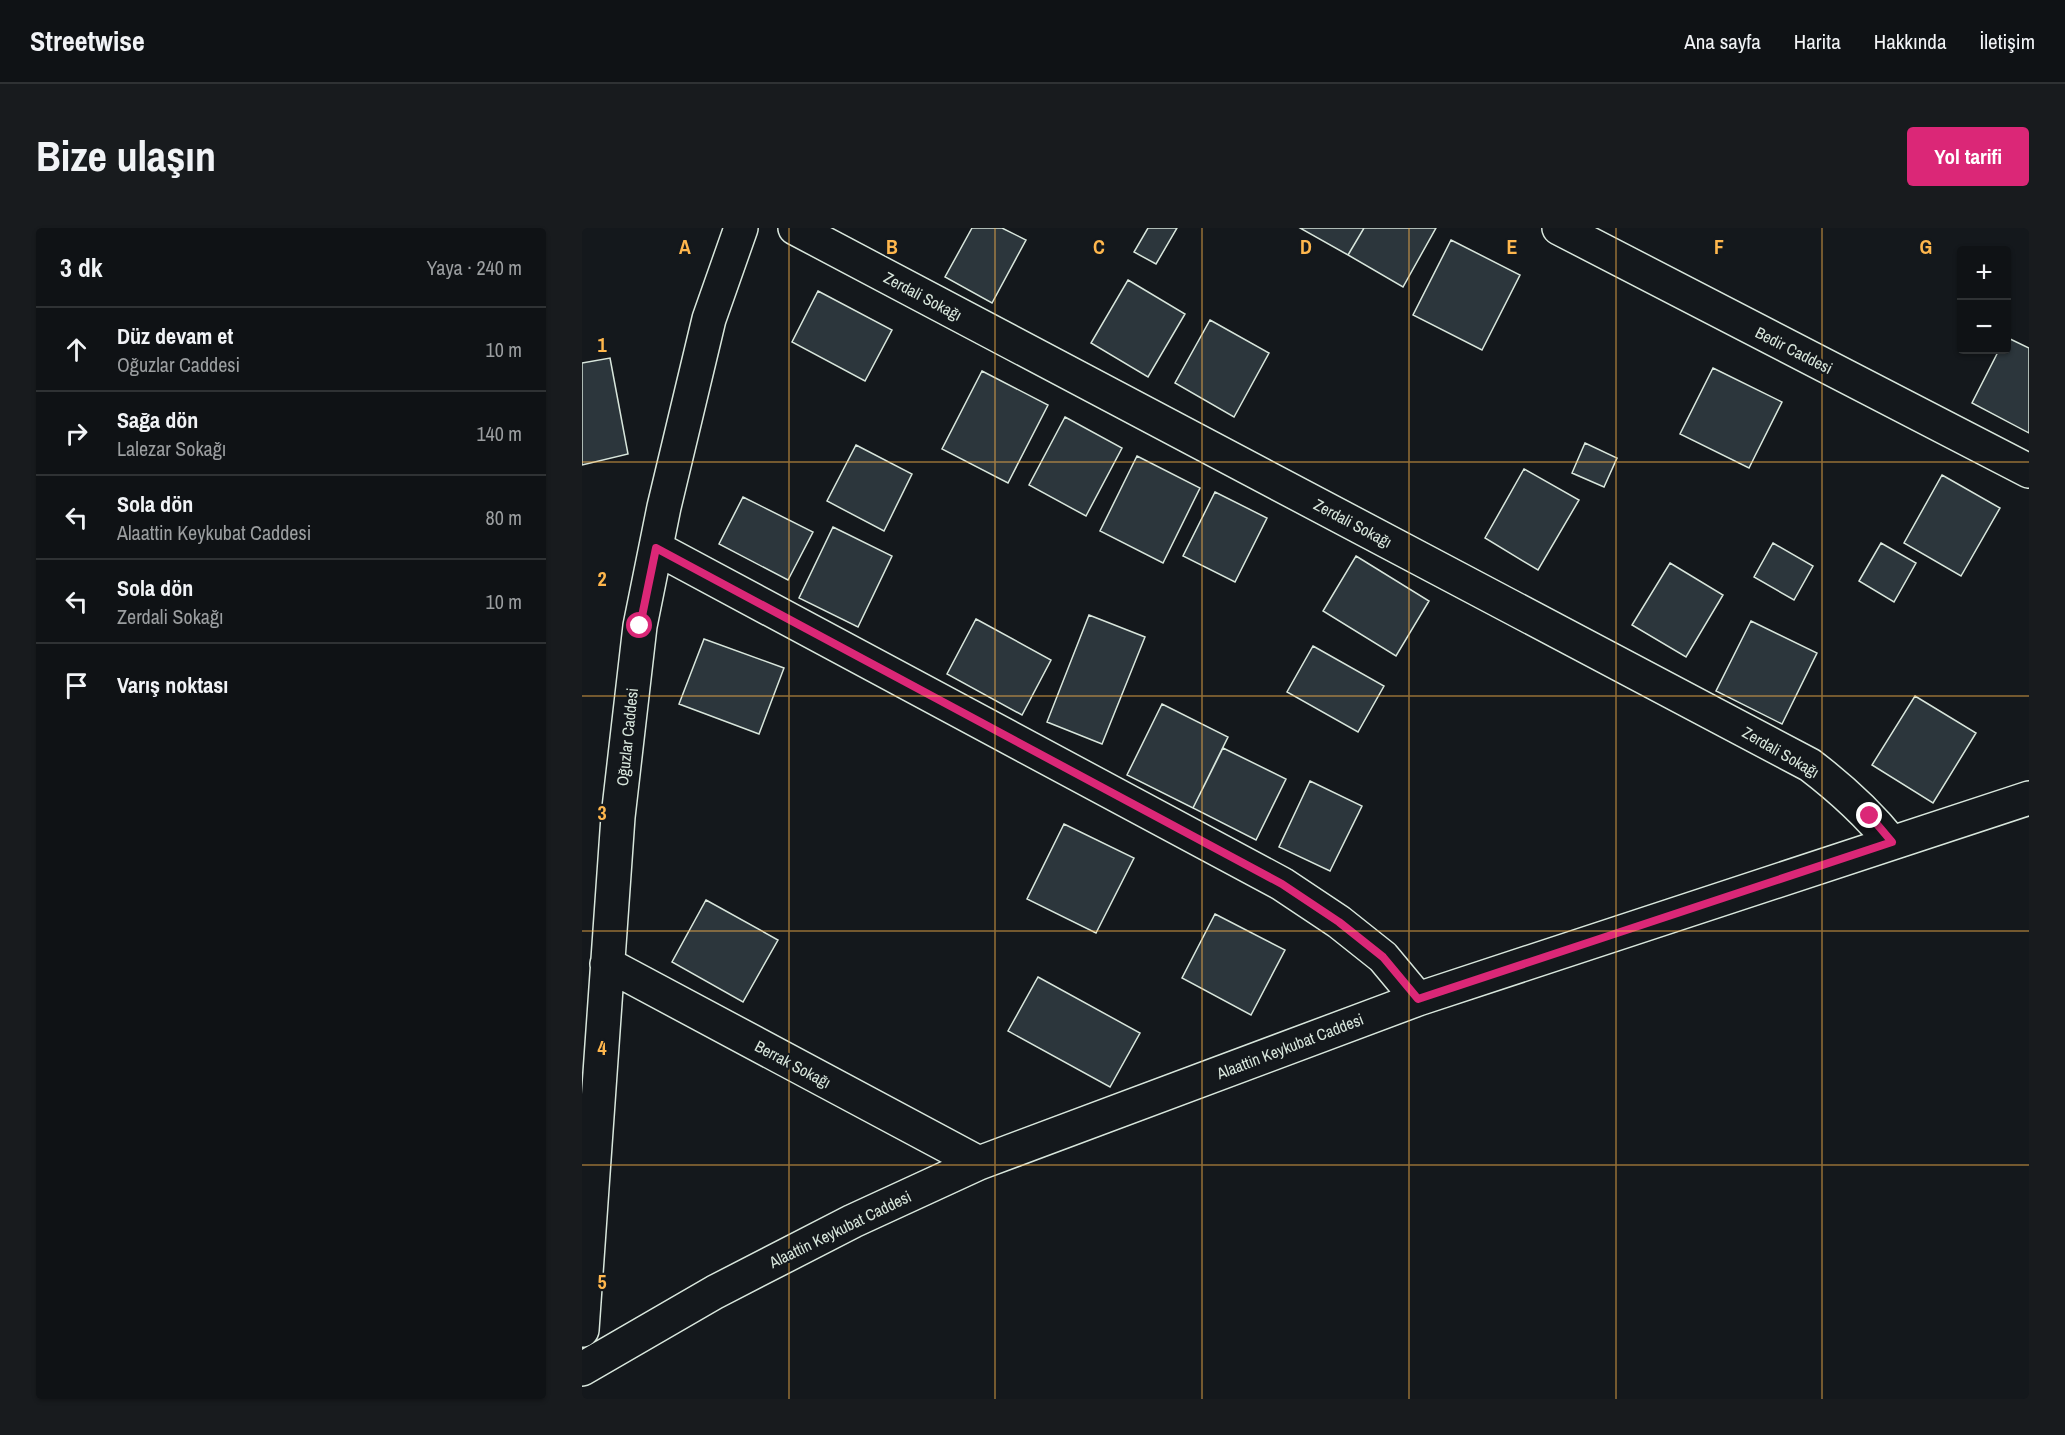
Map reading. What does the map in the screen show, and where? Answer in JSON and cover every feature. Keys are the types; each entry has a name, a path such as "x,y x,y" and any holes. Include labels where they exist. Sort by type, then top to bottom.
{"street":[{"name":"Oğuzlar Caddesi","path":"582,1330 607,964 627,724 640,626 709,319 741,228"},
{"name":"Zerdali Sokağı","path":"795,228 1809,765 1861,808 1892,842"},
{"name":"Bedir Caddesi","path":"1559,228 2029,471"},
{"path":"656,548 1282,884 1339,922 1383,957 1418,999"},
{"name":"Alaattin Keykubat Caddesi","path":"582,1368 715,1292 853,1221 979,1163 1418,999 2029,798"},
{"name":"Berrak Sokağı","path":"607,964 979,1163"}],"building":[{"path":"972,228 1002,228 1026,240 992,303 945,277"},
{"path":"1148,228 1177,228 1156,264 1134,252"},
{"path":"1300,228 1364,228 1348,255"},
{"path":"1364,228 1436,228 1403,287 1348,255"},
{"path":"1451,240 1520,275 1482,350 1413,315"},
{"path":"1128,280 1185,314 1148,377 1091,343"},
{"path":"818,291 892,330 865,381 792,342"},
{"path":"1210,320 1269,353 1234,417 1175,383"},
{"path":"2011,339 2029,348 2029,433 1972,403 1997,354 2011,354"},
{"path":"610,358 628,454 582,465 582,363"},
{"path":"1713,368 1782,402 1749,468 1680,434"},
{"path":"982,371 1048,405 1008,483 942,449"},
{"path":"1065,417 1122,448 1086,516 1029,485"},
{"path":"1585,443 1617,458 1604,487 1572,473"},
{"path":"856,445 912,474 884,531 827,501"},
{"path":"1137,456 1200,488 1163,563 1100,531"},
{"path":"1524,469 1579,500 1538,570 1485,538"},
{"path":"1942,475 2000,508 1961,576 1904,543"},
{"path":"1215,492 1267,518 1235,582 1183,556"},
{"path":"743,497 813,532 788,580 719,544"},
{"path":"833,527 892,556 858,627 799,598"},
{"path":"1773,543 1813,566 1794,600 1754,577"},
{"path":"1881,543 1916,563 1894,602 1859,581"},
{"path":"1356,556 1429,601 1396,656 1323,611"},
{"path":"1670,563 1723,595 1686,657 1632,625"},
{"path":"1089,615 1145,637 1102,744 1047,722"},
{"path":"976,619 1051,660 1022,715 947,674"},
{"path":"1751,621 1817,653 1782,724 1716,691"},
{"path":"704,639 784,668 759,734 679,704"},
{"path":"1313,646 1384,686 1358,732 1287,692"},
{"path":"1915,696 1976,733 1933,803 1872,765"},
{"path":"1162,704 1228,737 1193,808 1127,775"},
{"path":"1223,748 1286,779 1256,840 1193,808"},
{"path":"1310,781 1362,806 1330,871 1279,847"},
{"path":"1064,824 1134,858 1096,933 1027,899"},
{"path":"706,900 778,940 743,1002 672,962"},
{"path":"1215,914 1285,950 1251,1015 1182,978"},
{"path":"1038,977 1140,1033 1110,1087 1008,1031"}],"route":[{"path":"640,626 656,548 1282,884 1339,922 1383,957 1418,999 1892,842 1870,816"}]}
